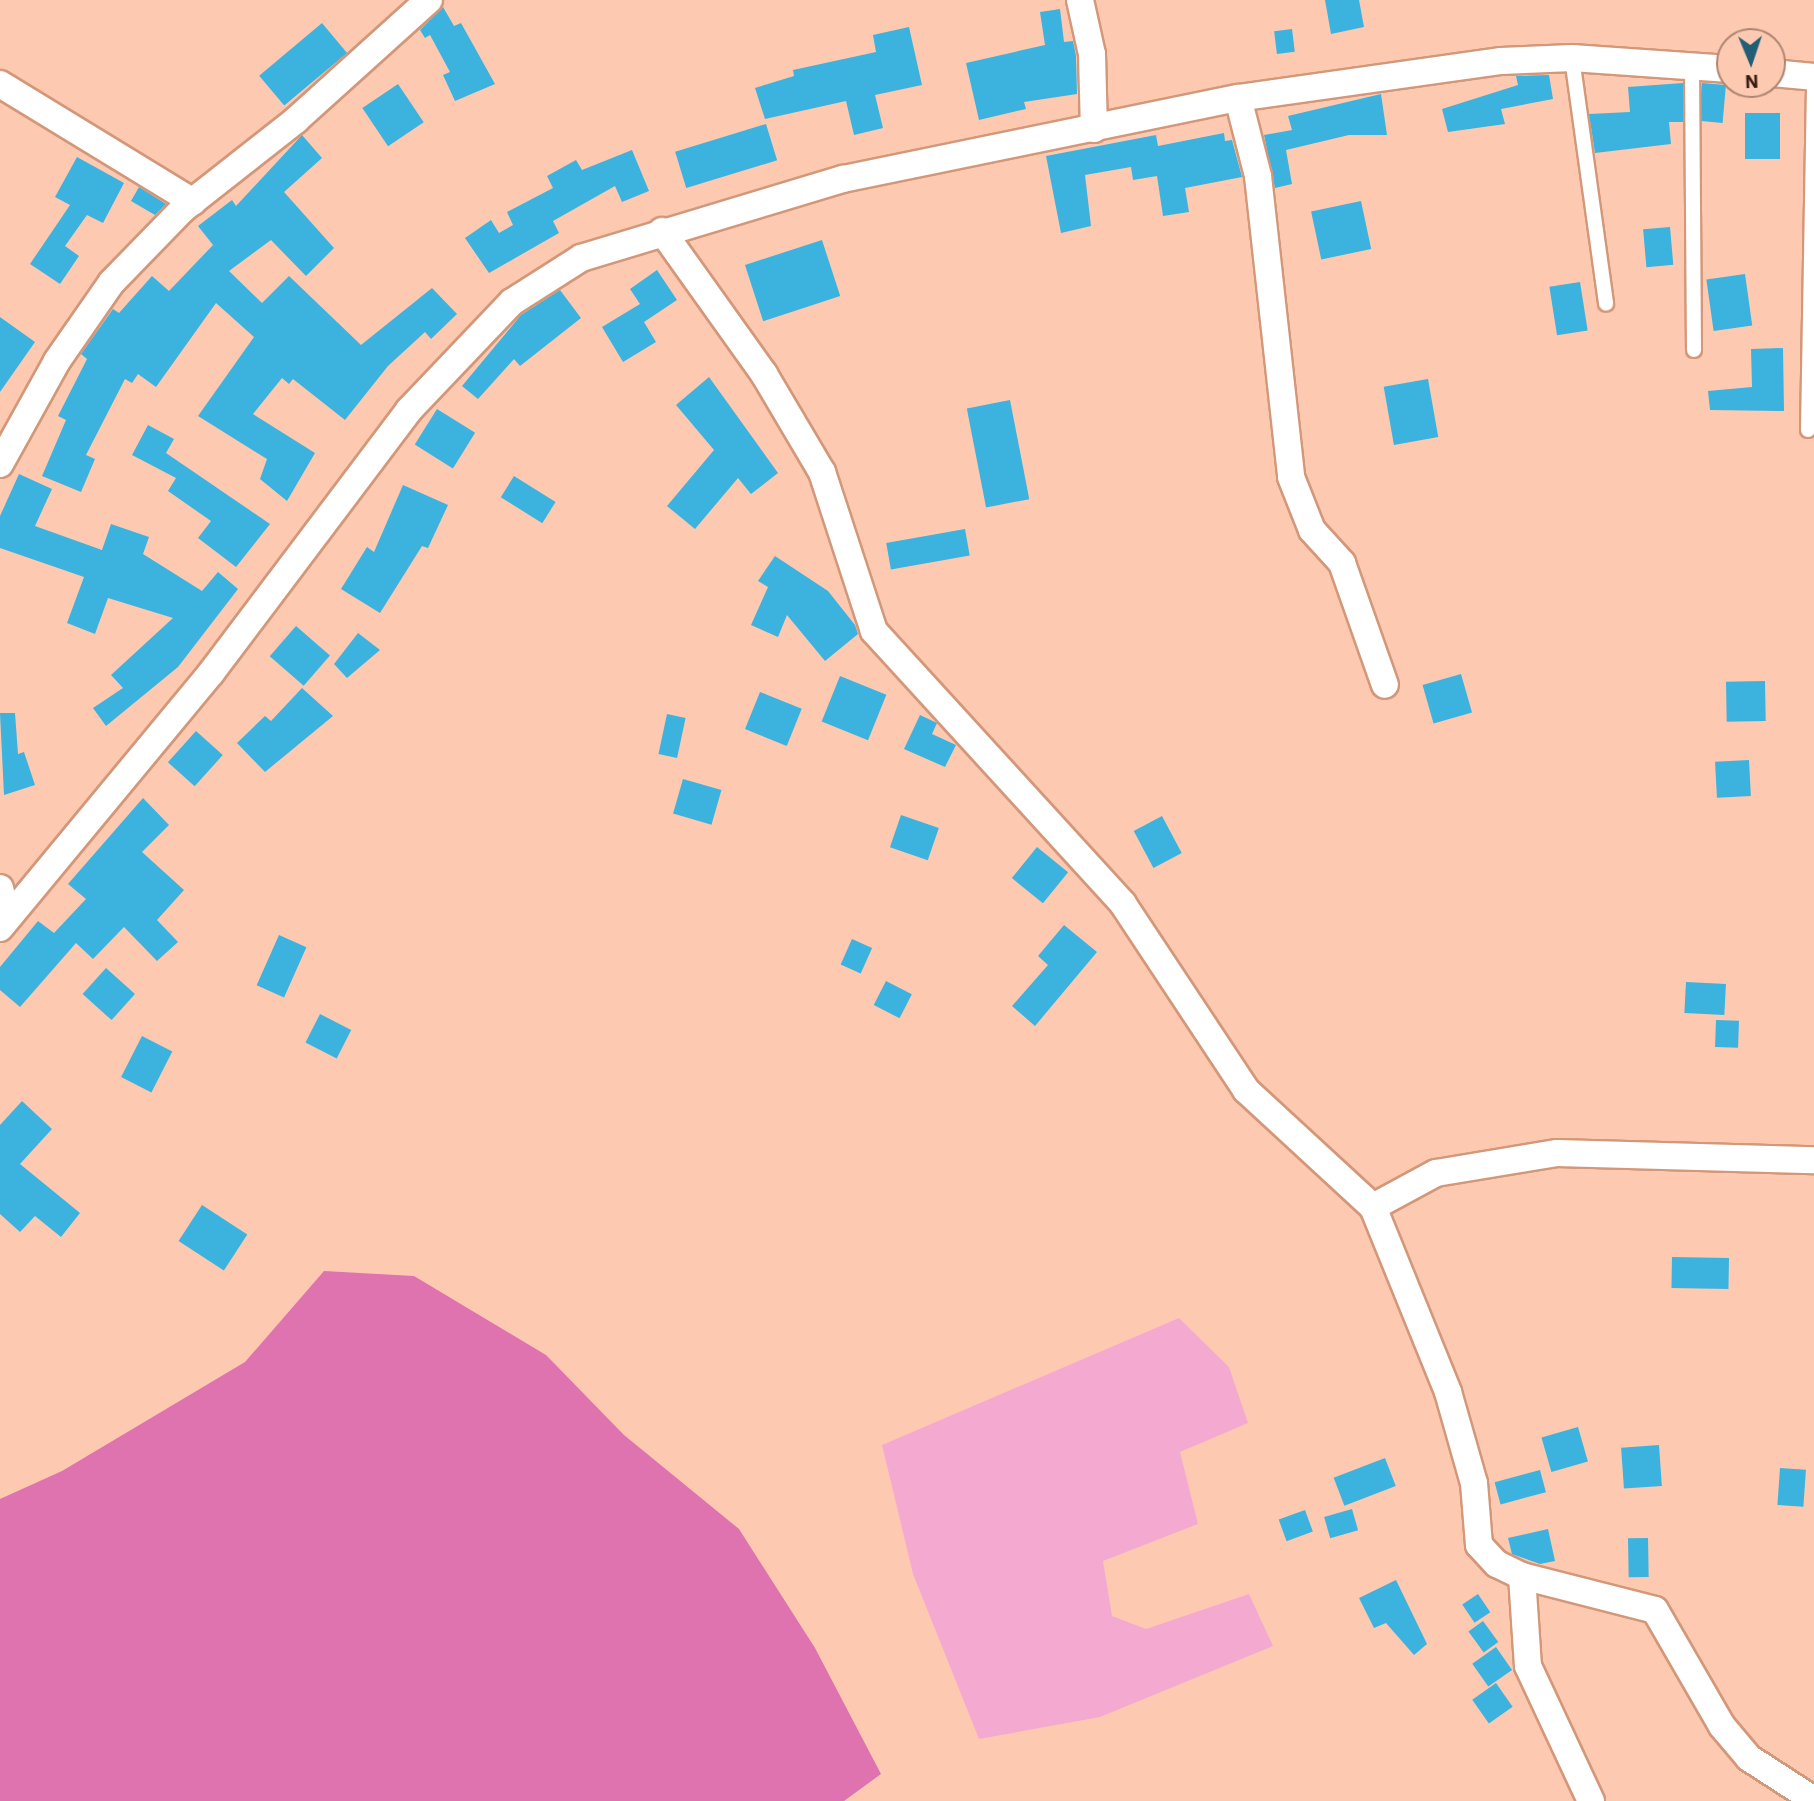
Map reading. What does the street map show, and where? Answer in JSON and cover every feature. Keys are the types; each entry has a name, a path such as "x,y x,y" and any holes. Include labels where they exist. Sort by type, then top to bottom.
{"street":[{"path":"0,464 57,361 112,282 193,202 429,0"},
{"path":"1080,0 1092,54 1094,129"},
{"path":"3,923 211,673 409,410 512,302 581,258 662,231 843,179 1238,99 1501,61 1572,58 1716,68"},
{"path":"1786,74 1814,77"},
{"path":"0,84 193,202"},
{"path":"1238,99 1258,176 1291,477 1312,530 1342,563 1385,685"},
{"path":"662,231 764,374 822,472 874,631 1123,904 1246,1090 1373,1207 1448,1392 1474,1483 1479,1545 1497,1564 1522,1576 1655,1610 1722,1726 1749,1758 1814,1800"},
{"path":"0,888 3,923"},
{"path":"1373,1207 1436,1173 1557,1153 1814,1160"},
{"path":"1522,1576 1528,1666 1591,1801"}],"lane":[{"path":"1572,58 1606,303"},
{"path":"1692,65 1694,350"},
{"path":"1808,430 1814,85"}],"shaded area":[{"path":"324,1271 414,1276 546,1355 624,1435 739,1529 815,1648 881,1774 844,1801 0,1801 0,1499 62,1471 245,1362"},
{"path":"1179,1318 1229,1367 1248,1423 1180,1452 1198,1524 1103,1561 1112,1616 1146,1629 1249,1594 1273,1646 1100,1717 979,1739 913,1574 882,1445"}],"building":[{"path":"1325,0 1359,0 1364,27 1331,34"},
{"path":"443,7 454,26 461,23 495,84 455,101 443,75 450,72 430,35 425,38 420,30"},
{"path":"1060,9 1064,42 1073,41 1076,56 1077,94 1024,102 1026,109 979,120 966,63 1045,45 1040,12"},
{"path":"322,23 347,53 284,106 259,76"},
{"path":"909,27 922,85 875,95 883,128 854,135 846,101 765,119 755,88 794,76 793,70 876,52 873,35"},
{"path":"1292,29 1295,52 1277,54 1274,31"},
{"path":"1549,75 1553,99 1501,109 1505,124 1448,132 1442,109 1518,85 1516,76"},
{"path":"1683,83 1683,122 1669,122 1671,144 1595,153 1589,114 1630,112 1628,87"},
{"path":"1702,83 1716,84 1716,98 1725,98 1723,123 1699,121"},
{"path":"398,84 424,122 388,146 362,108"},
{"path":"1381,94 1387,135 1349,135 1286,150 1292,184 1275,188 1264,135 1292,130 1288,116"},
{"path":"1745,113 1780,113 1780,159 1745,159"},
{"path":"766,124 777,160 686,188 675,152"},
{"path":"1224,133 1225,141 1232,140 1242,177 1185,188 1189,212 1163,216 1157,176 1133,180 1131,167 1085,175 1091,226 1061,233 1046,156 1156,135 1158,146"},
{"path":"302,135 322,158 284,192 334,248 306,276 271,240 229,271 262,303 289,276 361,345 432,288 457,314 431,339 425,332 388,366 345,420 293,379 289,384 282,378 253,414 315,453 287,501 260,479 267,459 198,416 254,337 216,303 156,387 138,374 132,383 125,379 86,455 95,459 81,492 42,476 66,420 58,416 87,359 81,354 113,309 119,313 152,276 169,291 213,245 198,226 232,200 236,206"},
{"path":"632,150 649,191 622,202 615,186 553,221 559,233 489,273 465,238 491,220 499,233 513,225 507,212 553,188 547,176 576,160 582,170"},
{"path":"77,157 124,183 103,223 87,215 65,246 79,256 60,284 30,264 70,205 55,197"},
{"path":"139,187 166,204 155,215 131,201"},
{"path":"1361,201 1371,249 1321,260 1311,212"},
{"path":"1670,227 1673,265 1646,267 1643,229"},
{"path":"822,240 840,296 763,321 745,265"},
{"path":"657,270 677,300 644,322 656,342 623,362 602,327 640,304 630,289"},
{"path":"1745,274 1752,325 1714,331 1706,279"},
{"path":"1580,282 1588,330 1557,335 1549,287"},
{"path":"560,290 581,318 520,366 514,359 478,399 462,386 521,315"},
{"path":"0,317 35,342 0,392"},
{"path":"1783,348 1784,411 1710,410 1708,391 1752,387 1751,349"},
{"path":"709,377 778,473 751,494 738,478 695,529 667,506 714,450 676,405"},
{"path":"1428,379 1438,437 1394,445 1384,387"},
{"path":"1010,400 1029,499 986,508 967,408"},
{"path":"437,409 475,433 453,468 415,445"},
{"path":"148,425 174,439 166,453 270,524 236,567 198,538 211,521 168,491 176,478 132,455"},
{"path":"19,474 52,489 35,526 102,550 111,524 149,537 143,554 202,591 218,572 238,589 178,667 106,726 93,708 123,688 111,675 173,618 108,598 95,634 67,623 84,577 0,548 0,516"},
{"path":"514,476 556,502 542,523 501,497"},
{"path":"403,485 448,505 428,548 422,546 380,613 341,589 367,547 374,552"},
{"path":"965,529 970,556 891,569 886,543"},
{"path":"775,556 828,591 855,625 858,634 825,661 787,615 778,637 751,625 768,587 758,581"},
{"path":"296,626 330,656 304,686 270,656"},
{"path":"358,633 380,650 347,678 334,664"},
{"path":"1461,674 1472,712 1434,723 1423,685"},
{"path":"840,676 886,695 868,740 822,721"},
{"path":"1765,681 1766,721 1727,722 1726,682"},
{"path":"302,688 333,716 265,772 237,743 265,716 271,721"},
{"path":"760,692 802,709 787,746 745,729"},
{"path":"0,713 15,713 18,754 24,752 35,785 4,795"},
{"path":"667,714 686,718 677,758 658,754"},
{"path":"920,715 937,723 932,734 956,745 945,767 904,749"},
{"path":"196,731 223,755 195,786 168,762"},
{"path":"1749,760 1751,796 1717,798 1715,762"},
{"path":"683,779 721,790 712,825 673,814"},
{"path":"143,798 169,825 142,852 184,890 157,920 178,942 157,961 124,927 93,959 76,943 20,1007 0,990 0,967 38,921 54,933 86,899 68,884"},
{"path":"901,815 939,828 928,860 890,847"},
{"path":"1162,816 1182,853 1153,868 1134,831"},
{"path":"1037,847 1068,872 1043,903 1012,878"},
{"path":"1064,925 1097,952 1035,1026 1012,1006 1048,965 1038,956"},
{"path":"279,935 306,947 284,997 257,985"},
{"path":"852,939 872,948 861,974 841,965"},
{"path":"106,968 135,994 112,1020 83,994"},
{"path":"886,981 912,994 900,1018 874,1005"},
{"path":"1686,982 1726,984 1724,1015 1684,1013"},
{"path":"320,1014 351,1030 337,1058 305,1043"},
{"path":"1716,1020 1739,1021 1738,1048 1715,1047"},
{"path":"142,1036 172,1051 151,1092 121,1077"},
{"path":"22,1101 52,1129 20,1164 80,1213 61,1237 35,1216 20,1232 0,1214 0,1125"},
{"path":"202,1205 247,1234 224,1270 179,1241"},
{"path":"1672,1257 1729,1258 1728,1289 1671,1288"},
{"path":"1578,1427 1588,1462 1551,1472 1541,1437"},
{"path":"1659,1445 1662,1486 1624,1489 1621,1448"},
{"path":"1385,1458 1396,1486 1344,1506 1334,1478"},
{"path":"1780,1468 1806,1470 1803,1507 1777,1505"},
{"path":"1540,1470 1546,1492 1501,1504 1495,1482"},
{"path":"1352,1509 1358,1530 1330,1538 1324,1517"},
{"path":"1305,1510 1313,1532 1287,1541 1279,1520"},
{"path":"1548,1529 1555,1561 1540,1564 1512,1554 1508,1538"},
{"path":"1628,1538 1648,1538 1649,1577 1629,1577"},
{"path":"1396,1580 1427,1644 1414,1655 1386,1623 1374,1628 1359,1598"},
{"path":"1478,1594 1490,1612 1475,1623 1462,1605"},
{"path":"1483,1621 1498,1642 1484,1653 1468,1632"},
{"path":"1496,1647 1512,1670 1488,1687 1472,1664"},
{"path":"1496,1683 1513,1707 1489,1723 1472,1700"}]}
